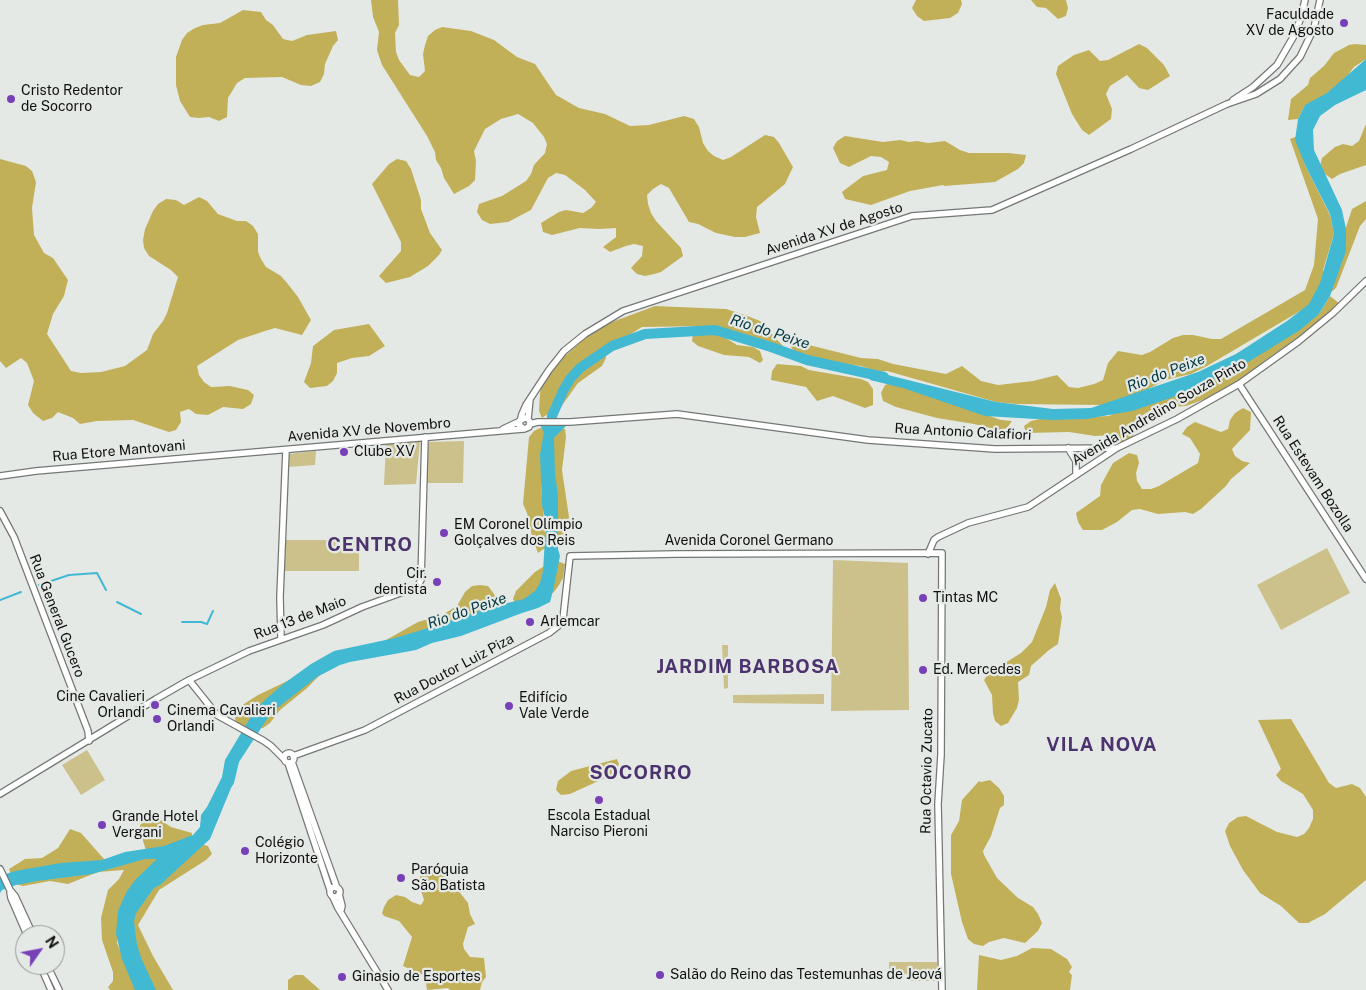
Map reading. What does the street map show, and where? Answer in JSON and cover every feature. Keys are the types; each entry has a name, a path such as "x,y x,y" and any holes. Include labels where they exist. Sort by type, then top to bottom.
{"street":[{"path":"1227,104 1263,79 1277,66 1299,24 1305,0"},
{"name":"Avenida XV de Agosto","path":"520,421 530,399 564,351 585,334 622,311 912,216 992,210 1268,87 1288,72 1300,57 1314,28 1320,0"},
{"path":"1263,79 1268,87"},
{"name":"Avenida Andrelino Souza Pinto","path":"928,554 934,540 938,537 968,523 1028,507 1117,448 1177,419 1239,384 1333,314 1366,281"},
{"name":"Rua Estevam Bozolla","path":"1239,384 1366,579"},
{"name":"Avenida XV de Agosto","path":"529,422 530,399"},
{"name":"Rua Antonio Calafiori","path":"529,422 570,422 677,414 868,440 995,449 1117,448"},
{"path":"525,418 529,422 528,428 523,429 519,425 520,421 525,418"},
{"name":"Avenida XV de Novembro","path":"498,431 520,421"},
{"name":"Avenida XV de Novembro","path":"241,454 523,429"},
{"name":"Rua 13 de Maio","path":"0,794 189,680 249,651 417,587 420,584 425,437"},
{"path":"1068,448 1076,461 1076,474"},
{"path":"281,639 280,597 286,450"},
{"name":"Rua Etore Mantovani","path":"0,476 36,471 241,454"},
{"name":"Rua General Gucero","path":"0,511 14,537 88,730 88,741"},
{"name":"Avenida Coronel Germano","path":"570,556 942,553"},
{"name":"Rua Octavio Zucato","path":"942,553 941,755 938,804 942,990"},
{"name":"Rua Doutor Luiz Piza","path":"289,759 365,730 554,630 562,619 570,556"},
{"path":"189,680 217,715 264,741 289,759 341,910 388,990"},
{"name":"Rua General Gucero","path":"88,730 95,737"},
{"path":"0,869 9,888 11,898 24,923"},
{"path":"44,975 51,990"},
{"path":"52,975 59,990"}],"shaded area":[{"path":"371,0 398,0 399,25 395,33 396,52 399,60 410,75 419,77 425,71 423,54 425,45 428,36 435,30 442,27 471,31 494,40 517,57 535,64 556,95 579,108 605,114 630,126 649,125 684,116 694,119 708,151 723,160 731,157 765,135 774,137 793,167 785,184 757,207 756,217 760,233 745,237 716,233 698,224 689,222 669,188 661,184 653,189 647,195 651,213 681,248 683,256 661,272 645,276 637,274 631,268 642,256 643,246 634,244 610,252 603,247 616,237 616,228 580,228 552,235 543,232 541,223 559,212 566,210 583,213 596,202 585,190 565,175 556,173 548,178 531,210 508,222 490,224 482,220 477,212 479,204 502,196 526,181 534,165 545,153 547,144 544,137 533,123 518,114 501,119 485,129 474,151 476,161 475,180 469,186 454,194 444,178 427,136 382,65 377,50 379,32 373,17"},
{"path":"916,0 961,0 962,4 958,13 950,18 924,21 917,16 912,8"},
{"path":"1031,0 1066,0 1068,8 1066,16 1058,19 1046,8 1037,7"},
{"path":"243,10 261,12 283,39 292,41 307,35 336,31 338,40 333,46 325,64 324,74 320,82 311,86 301,85 282,77 245,78 237,83 228,98 227,117 219,121 209,117 190,117 180,101 176,85 176,57 182,40 187,33 195,28 220,23"},
{"path":"1139,44 1147,48 1164,65 1170,76 1148,90 1139,88 1127,75 1110,86 1106,94 1112,109 1111,119 1089,135 1082,130 1072,114 1056,74 1058,66 1074,55 1089,50 1100,61 1108,60"},
{"path":"1355,44 1366,45 1366,59 1354,67 1339,87 1304,107 1298,119 1288,120 1291,99 1308,85 1310,78 1324,66 1334,53"},
{"path":"1366,124 1366,165 1340,174 1332,179 1325,174 1320,166 1322,158 1335,147 1343,144 1352,146 1359,141"},
{"path":"845,136 883,142 900,140 928,143 945,141 969,153 1026,155 1024,163 1018,169 995,182 943,185 910,191 871,205 845,199 842,192 863,176 887,170 889,162 881,157 871,156 849,167 840,163 833,148 837,141"},
{"path":"1298,136 1305,165 1330,215 1334,234 1323,270 1325,274 1312,304 1191,374 1165,380 1143,392 1102,405 1015,404 996,402 887,371 878,372 861,366 811,361 796,355 791,347 797,342 861,358 878,359 893,364 946,374 962,366 981,381 998,385 1033,381 1057,375 1069,387 1078,388 1103,380 1108,363 1118,351 1142,355 1173,338 1183,335 1221,339 1305,290 1314,265 1318,219 1290,139"},
{"path":"0,159 26,166 32,171 36,182 32,208 34,235 44,253 53,258 68,280 64,296 53,314 47,334 71,371 81,373 101,372 125,366 147,350 153,334 163,321 178,277 171,270 149,256 144,248 145,229 158,204 166,199 176,200 184,205 199,197 207,201 218,214 237,221 246,221 253,226 258,234 258,252 261,259 266,267 281,276 287,283 298,297 311,320 302,335 275,328 238,340 197,366 199,375 211,387 230,386 248,390 254,395 251,404 243,409 223,407 208,415 196,414 189,409 180,412 181,422 176,430 169,432 133,420 97,421 80,424 73,418 58,412 52,418 43,421 33,413 28,405 34,381 27,363 21,358 6,368 0,361"},
{"path":"397,159 406,161 411,169 421,200 421,209 430,233 442,250 428,266 410,277 386,283 379,276 401,251 401,242 372,184 389,164"},
{"path":"1366,201 1366,219 1360,226 1336,288 1330,293 1336,258 1352,209"},
{"path":"1330,296 1340,304 1333,312 1263,362 1258,367 1255,375 1249,380 1232,384 1210,397 1186,406 1154,408 1140,417 1135,423 1132,441 1125,447 1112,435 1095,436 1069,432 1026,433 1024,426 1031,421 1040,419 1109,416 1319,314"},
{"path":"655,306 726,309 760,321 783,346 776,350 713,326 642,327 605,350 606,358 602,366 578,383 563,404 542,418 539,411 542,385 558,362 591,333 604,325"},
{"path":"369,324 385,346 369,356 352,358 337,363 337,373 333,381 327,386 310,388 304,382 311,363 313,346 334,330"},
{"path":"700,329 716,332 737,345 753,347 760,351 763,360 760,363 749,357 724,355 698,346 692,341 693,333"},
{"path":"777,364 801,366 809,370 861,379 868,382 873,389 873,405 865,408 833,396 817,401 806,387 771,380 772,371"},
{"path":"893,382 1001,420 1012,421 1007,428 999,430 937,418 896,407 883,401 881,393 885,385"},
{"path":"1243,408 1251,412 1250,430 1232,449 1235,456 1242,461 1250,463 1201,509 1193,514 1185,512 1158,514 1140,509 1132,510 1117,522 1102,530 1083,530 1078,522 1076,513 1100,496 1101,485 1113,463 1129,453 1137,455 1139,463 1136,473 1137,481 1142,489 1151,489 1159,486 1198,463 1200,454 1190,438 1182,434 1187,427 1195,422 1221,432 1228,429 1230,420 1235,413"},
{"path":"540,428 545,429 541,486 546,540 545,548 538,553 523,504 529,437"},
{"path":"557,428 565,429 566,437 562,470 569,517 564,534 556,536 552,431"},
{"path":"420,441 416,484 384,485 386,442"},
{"path":"464,441 463,483 423,483 428,442"},
{"path":"316,451 315,465 288,467 288,454"},
{"path":"284,540 359,540 359,571 282,571"},
{"path":"1327,548 1350,593 1281,630 1257,585"},
{"path":"833,560 908,563 909,710 831,711"},
{"path":"557,561 565,564 563,578 554,592 532,605 517,606 513,599 516,591 535,572 549,563"},
{"path":"1055,583 1061,599 1060,609 1062,617 1058,644 1031,666 1029,675 1018,682 1019,700 1017,708 1008,723 1001,726 995,721 992,695 984,680 989,673 1021,653 1032,642 1046,607 1050,590"},
{"path":"472,586 488,586 494,594 498,601 498,609 380,647 386,640 418,622 442,615 457,606 465,592"},
{"path":"722,645 728,645 728,688 724,689"},
{"path":"329,654 333,657 330,665 306,689 280,710 270,723 263,728 236,725 237,709 258,695 304,673"},
{"path":"824,694 824,704 733,703 733,695"},
{"path":"1291,719 1329,783 1336,788 1352,784 1360,788 1366,797 1366,880 1325,914 1308,923 1299,923 1281,906 1260,893 1243,870 1230,846 1225,831 1229,823 1238,817 1246,816 1277,832 1297,837 1304,834 1309,828 1313,819 1313,810 1303,794 1281,781 1276,775 1281,769 1258,720"},
{"path":"87,750 105,780 81,795 62,765"},
{"path":"617,759 619,764 615,772 607,777 570,794 561,795 556,790 558,781 571,771"},
{"path":"990,780 999,788 1004,796 1004,805 1000,808 991,836 983,851 997,878 1018,898 1033,907 1038,914 1042,923 1038,931 1025,943 1004,938 989,942 983,946 974,944 968,939 962,922 951,874 951,835 959,821 962,800 979,781"},
{"path":"156,817 171,827 192,833 192,842 208,846 212,854 206,860 159,890 138,925 173,990 147,990 119,924 117,943 132,979 139,990 110,990 108,987 113,981 113,972 102,940 101,918 108,890 119,879 124,870 98,872 68,884 50,881 23,886 15,884 9,869 25,859 42,858 58,848 70,829 81,833 104,859 114,862 147,854 140,825 147,819"},
{"path":"430,869 447,876 468,903 470,914 475,924 468,927 463,944 470,957 484,958 486,977 482,982 480,990 450,990 448,988 427,990 425,976 403,966 412,937 399,921 384,916 382,913 388,900 396,895 421,905 424,900 418,881 422,874"},
{"path":"1032,948 1051,949 1067,959 1072,967 1069,972 1072,975 1070,990 977,990 979,955 1001,960 1017,956"},
{"path":"889,962 937,962 937,981 909,981 909,974 889,974"},
{"path":"295,975 303,975 320,990 288,990 288,980"}],"water":[{"path":"1366,59 1366,90 1335,105 1320,116 1313,130 1314,150 1342,210 1346,229 1346,251 1330,296 1319,314 1300,330 1250,361 1191,391 1132,411 1086,419 1052,420 985,416 903,388 870,380 872,371 996,402 1053,409 1091,408 1198,372 1236,354 1287,321 1309,304 1320,283 1334,234 1330,214 1306,167 1295,140 1298,119 1305,105 1327,93"},
{"path":"538,422 570,422 554,438 558,496 558,549 560,556 550,602 461,636 432,643 416,650 340,665 317,677 271,713 239,762 234,783 210,839 160,885 154,888 136,913 134,921 137,945 156,990 135,990 122,959 116,934 118,911 127,891 136,879 157,859 145,859 92,874 16,885 2,890 0,893 0,876 15,871 61,863 102,860 125,852 164,846 193,835 200,827 201,815 222,777 225,760 256,708 282,685 311,664 334,651 395,638 491,607 524,599 535,591 540,583 543,571 546,523 542,505 540,454 544,432"}],"waterway":[{"name":"Rio do Peixe","path":"550,433 552,416 563,391 570,379 580,368 612,346 645,334 715,330 807,360 884,377"},
{"path":"39,585 69,575 97,573 106,590"},
{"path":"0,600 21,592"},
{"path":"117,602 141,614"},
{"path":"182,622 201,622 207,624 213,611"}],"place":[{"name":"Faculdade XV de Agosto","path":"1344,23"},
{"name":"Cristo Redentor de Socorro","path":"11,99"},
{"name":"Clube XV","path":"344,452"},
{"name":"EM Coronel Olímpio Golçalves dos Reis","path":"444,533"},
{"name":"Cir. dentista","path":"437,582"},
{"name":"Tintas MC","path":"923,598"},
{"name":"Arlemcar","path":"530,622"},
{"name":"Ed. Mercedes","path":"923,670"},
{"name":"Cine Cavalieri Orlandi","path":"155,705"},
{"name":"Edifício Vale Verde","path":"509,706"},
{"name":"Cinema Cavalieri Orlandi","path":"157,719"},
{"name":"Escola Estadual Narciso Pieroni","path":"599,800"},
{"name":"Grande Hotel Vergani","path":"102,825"},
{"name":"Colégio Horizonte","path":"245,851"},
{"name":"Paróquia São Batista","path":"401,878"},
{"name":"Salão do Reino das Testemunhas de Jeová","path":"660,975"},
{"name":"Ginasio de Esportes","path":"342,977"}],"district":[{"name":"CENTRO","path":"370,545"},
{"name":"JARDIM BARBOSA","path":"748,667"},
{"name":"VILA NOVA","path":"1102,745"},
{"name":"SOCORRO","path":"641,773"}]}
